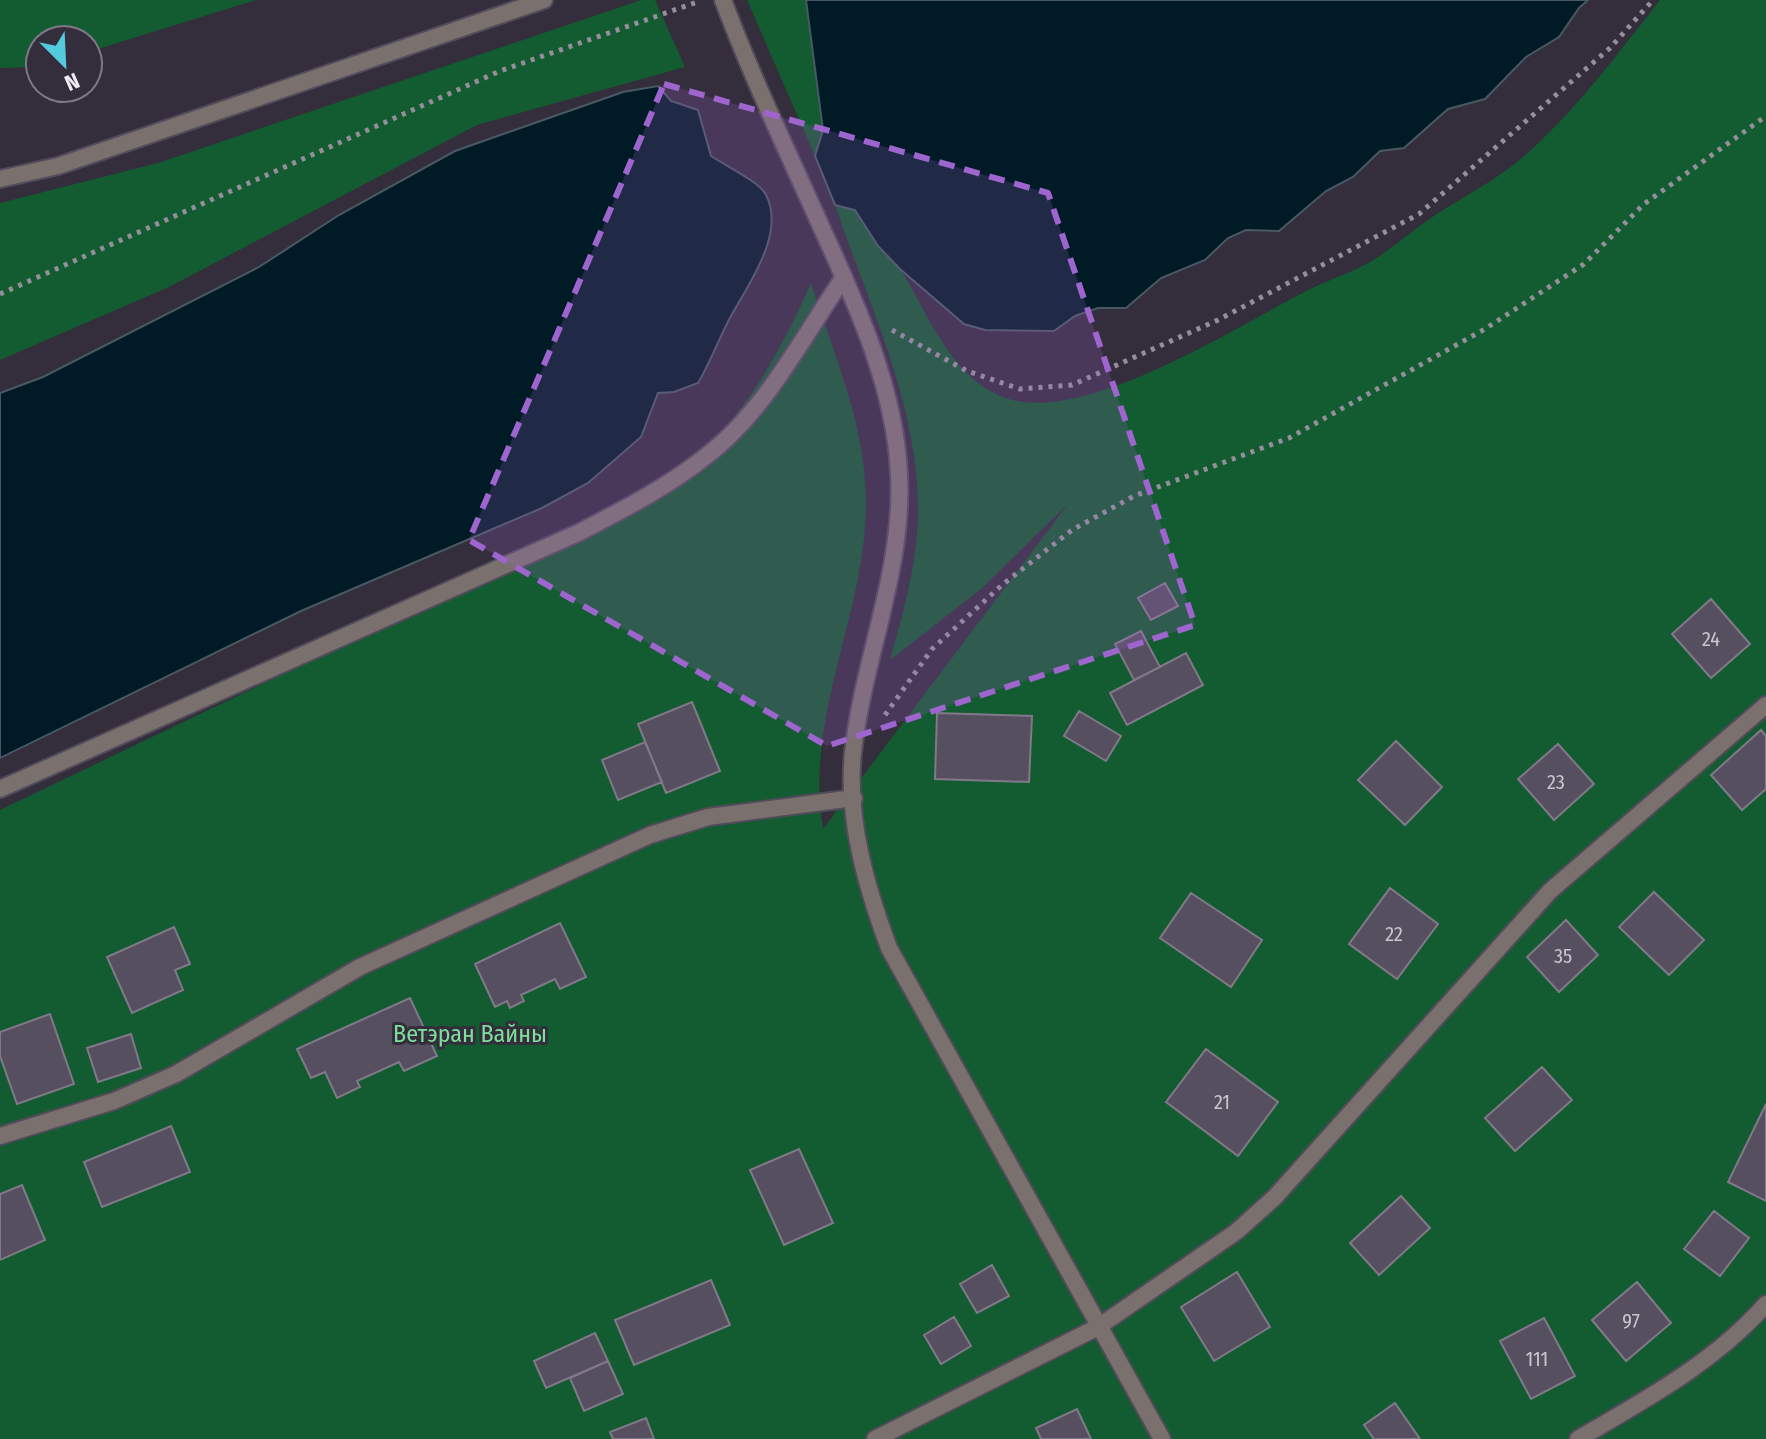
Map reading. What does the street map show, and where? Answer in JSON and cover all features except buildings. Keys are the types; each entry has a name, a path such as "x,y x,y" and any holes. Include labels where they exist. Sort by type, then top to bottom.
{"street":[{"path":"0,179 58,166 544,0"},
{"path":"723,0 744,56 844,277 885,390 894,428 900,474 891,578 858,717 853,757 854,798 868,892 889,948 1162,1439"},
{"path":"0,789 578,533 660,489 707,456 754,409 844,277"},
{"path":"877,1439 1098,1327 1236,1232 1275,1197 1550,891 1766,705"},
{"path":"0,1136 114,1101 176,1074 360,967 650,835 708,817 854,798"},
{"path":"1578,1439 1640,1403 1736,1338 1766,1304"}],"path":[{"path":"0,294 500,71 702,0"},
{"path":"856,310 967,371 1020,389 1072,385 1218,320 1419,214 1610,48 1653,0"},
{"path":"853,757 932,649 1002,585 1072,530 1134,496 1289,438 1485,329 1584,264 1644,204 1766,116"}],"highlighted area":[{"path":"664,84 1048,193 1195,625 827,746 469,540"}],"green space":[{"path":"0,0 256,0 104,47 104,24 24,24 24,67 0,68"},
{"path":"641,0 655,0 685,67 477,125 169,287 0,360 0,203 158,163"},
{"path":"747,0 806,0 823,130 815,156"},
{"name":"Ветэран Вайны","path":"1660,0 1766,0 1766,1439 0,1439 0,810 281,675 631,516 690,466 738,412 777,352 811,283 855,420 865,477 866,506 856,587 828,707 822,747 819,788 823,829 1068,504 981,589 890,660 915,552 918,516 916,475 902,396 835,205 855,210 878,245 902,272 945,346 958,363 989,391 1009,399 1042,403 1079,397 1162,366 1310,289 1364,265 1498,176 1536,145 1574,106"}],"water":[{"path":"806,0 1588,0 1559,37 1526,57 1485,99 1448,109 1404,148 1380,151 1353,177 1326,191 1279,231 1246,230 1228,238 1205,260 1161,278 1126,308 1098,308 1075,316 1054,331 985,330 964,324 878,246 855,210 835,205 815,156 823,130"},
{"path":"658,86 671,101 698,110 711,156 757,185 766,195 771,210 768,242 762,258 698,383 674,392 658,393 641,437 588,483 542,508 301,611 0,758 0,393 43,377 259,267 339,215 455,151 623,92"}]}
